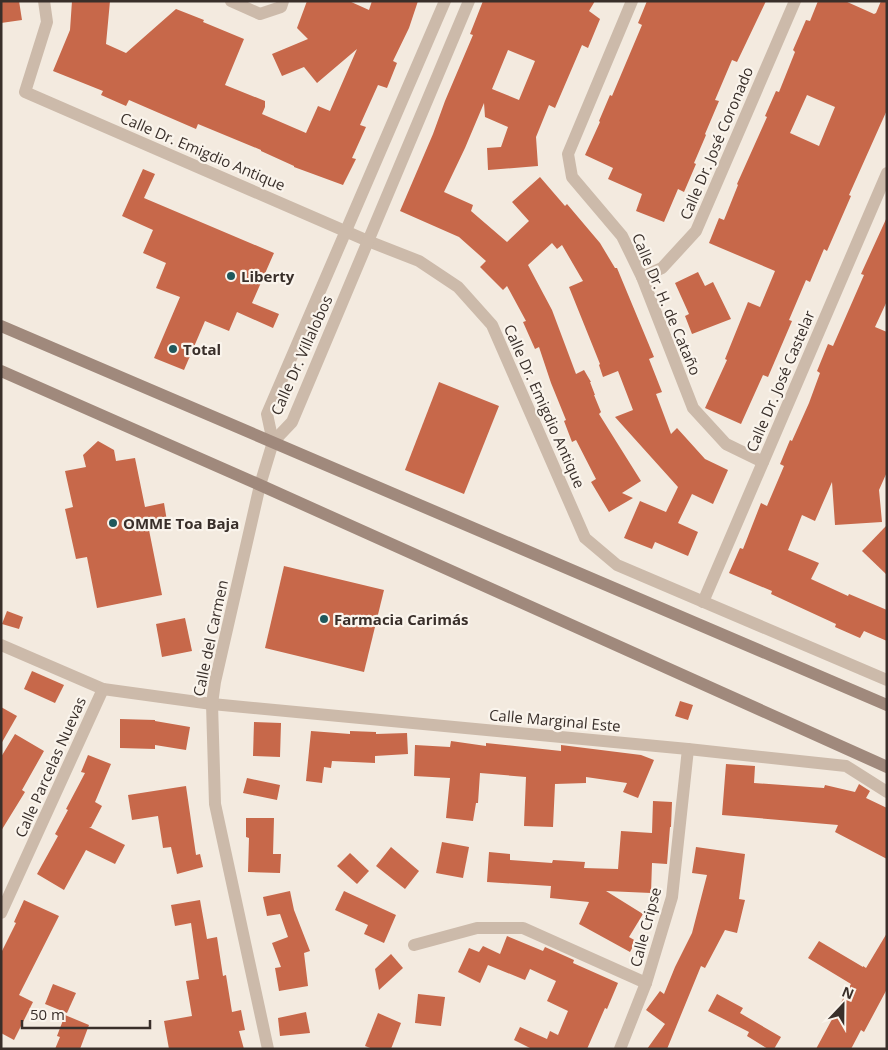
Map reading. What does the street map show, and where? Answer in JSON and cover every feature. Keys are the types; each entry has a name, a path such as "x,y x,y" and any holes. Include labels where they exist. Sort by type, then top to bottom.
{"street":[{"name":"Calle Dr. Emigdio Antique","path":"44,1 48,22 25,92 419,261 458,286 492,325 585,538 617,565 887,680"},
{"path":"231,1 260,14 281,7 283,1"},
{"name":"Calle Dr. Villalobos","path":"273,442 267,414 446,1"},
{"name":"Calle Dr. Villalobos","path":"273,442 292,422 469,1"},
{"name":"Calle Dr. H. de Cataño","path":"632,1 568,154 572,177 622,236 642,277 693,408 726,444 762,462"},
{"name":"Calle Dr. José Coronado","path":"642,277 662,268 696,231 795,1"},
{"name":"Calle Dr. José Castelar","path":"703,602 887,173"},
{"path":"1,326 887,705"},
{"path":"1,371 260,485 887,767"},
{"name":"Calle del Carmen","path":"268,1049 215,804 212,704 215,682 260,485 273,442"},
{"name":"Calle Marginal Este","path":"1,645 103,690 212,704 688,749 846,766 887,792"},
{"name":"Calle Parcelas Nuevas","path":"1,913 103,690"},
{"name":"Calle Cripse","path":"620,1049 646,983 672,897 688,749"},
{"path":"414,945 477,928 524,928 646,983"}],"building":[{"path":"1,1 19,1 22,20 1,23"},
{"path":"72,1 110,1 106,44 126,53 176,9 244,39 225,85 265,101 262,114 306,133 318,106 330,111 357,49 317,83 304,67 282,76 272,54 308,39 297,28 307,1 349,1 369,10 372,1 418,1 409,28 393,61 397,63 387,88 378,85 360,125 366,127 352,158 356,159 343,185 294,167 261,150 198,124 196,129 129,100 126,106 101,95 103,91 53,71 70,30"},
{"path":"483,1 595,1 589,11 600,19 588,48 582,45 555,108 549,105 536,137 538,166 488,170 487,148 501,147 508,127 485,117 484,103 444,192 473,205 471,211 507,242 529,221 512,202 540,177 565,206 567,204 600,243 615,268 617,268 654,357 649,359 662,392 656,394 671,434 677,428 705,459 728,470 713,504 692,494 678,523 698,532 688,556 655,542 652,549 624,538 640,501 666,512 678,487 615,417 633,410 618,371 603,377 600,364 569,287 583,281 562,245 557,249 552,243 528,265 552,310 576,374 584,370 591,382 601,412 599,414 641,481 622,493 633,498 609,512 591,482 596,479 576,440 572,442 564,421 566,420 539,347 535,349 523,322 526,321 507,286 503,290 480,267 486,261 459,237 400,211 473,35 470,34","holes":["508,50 535,61 519,100 492,89"]},
{"path":"647,1 766,1 737,62 732,60 715,100 719,101 694,163 696,164 684,192 678,189 664,222 636,211 642,194 608,179 613,168 585,155 642,25 638,23"},
{"path":"818,1 845,1 874,14 881,1 887,1 887,110 849,195 851,196 827,251 824,249 810,282 806,280 789,320 792,321 768,377 763,375 741,424 705,408 727,360 725,359 748,302 760,307 775,271 709,243 719,218 724,220 737,184 767,117 765,116 776,91 779,92 795,52 793,50 806,20 810,21","holes":["807,95 835,107 819,146 790,133"]},
{"path":"143,169 155,174 144,198 274,253 252,303 279,314 273,328 237,312 229,331 205,321 184,370 154,358 180,297 156,288 166,263 143,253 153,230 122,216"},
{"path":"887,217 887,301 875,327 887,332 887,472 879,490 882,522 835,525 832,482 815,521 802,515 788,550 819,563 811,579 848,596 849,594 887,610 887,641 864,631 860,638 835,627 836,624 771,594 772,591 729,573 740,548 743,549 761,503 767,506 784,466 780,464 809,403 820,373 817,371 828,344 833,346 864,275 861,274"},
{"path":"698,272 705,286 713,282 731,319 692,334 685,316 689,314 675,283"},
{"path":"439,382 499,406 464,494 405,470"},
{"name":"OMME Toa Baja","path":"98,441 114,450 116,461 135,458 145,507 164,503 167,521 148,525 162,595 97,608 87,557 76,559 65,509 73,507 65,471 86,467 83,455"},
{"path":"887,525 887,575 862,551"},
{"name":"Farmacia Carimás","path":"284,566 384,590 364,672 265,648"},
{"path":"7,611 23,617 19,629 2,624"},
{"path":"185,618 192,651 162,657 156,624"},
{"path":"32,671 64,685 55,703 24,689"},
{"path":"680,701 693,705 688,720 675,716"},
{"path":"1,707 17,716 1,744"},
{"path":"120,719 155,720 190,727 186,750 155,745 155,749 120,748"},
{"path":"254,722 281,723 280,757 253,756"},
{"path":"311,731 350,734 350,731 376,732 376,734 407,733 408,754 375,756 375,763 332,761 331,768 324,767 322,783 306,781"},
{"path":"15,734 44,751 22,790 25,792 1,831 1,757"},
{"path":"451,741 486,746 486,743 561,751 561,745 641,755 654,760 638,798 623,792 627,783 586,777 586,783 555,784 553,827 524,826 526,777 480,773 478,803 476,803 473,821 446,818 450,778 414,776 415,745 450,747"},
{"path":"88,755 111,764 95,802 102,806 91,827 89,827 125,845 115,864 86,850 64,890 37,874 58,836 55,834 85,773 81,772"},
{"path":"726,764 755,766 754,783 824,788 825,785 855,792 859,784 870,791 866,798 887,808 887,859 835,832 838,825 722,815"},
{"path":"247,778 280,785 277,800 243,793"},
{"path":"186,786 196,855 200,854 203,867 177,874 171,847 163,848 158,816 132,820 128,795"},
{"path":"653,801 672,802 667,864 652,863 651,893 606,891 643,914 629,937 636,941 630,952 579,924 589,902 550,898 551,886 487,882 489,852 510,854 510,860 552,863 553,860 585,862 584,868 618,869 621,831 652,833"},
{"path":"246,818 274,818 273,854 281,854 280,873 248,872 249,838 246,837"},
{"path":"442,842 469,847 463,878 436,873"},
{"path":"391,847 419,871 405,889 376,866"},
{"path":"696,847 745,854 739,899 745,900 737,933 725,930 705,968 701,966 667,1049 647,1049 665,1024 646,1010 660,991 664,994 692,933 707,875 692,873"},
{"path":"350,853 369,871 357,884 337,866"},
{"path":"290,891 294,910 310,951 304,953 308,986 279,991 275,968 281,967 272,943 288,937 280,914 267,916 263,897"},
{"path":"344,891 396,915 384,943 364,934 368,925 335,910"},
{"path":"24,900 59,916 19,995 33,1002 14,1040 1,1033 1,953 16,923 14,922"},
{"path":"200,900 207,939 217,937 223,976 226,975 232,1012 241,1010 245,1030 239,1031 244,1049 169,1049 164,1021 192,1016 186,981 199,979 191,923 175,926 171,905"},
{"path":"887,933 887,989 864,1032 861,1030 851,1049 816,1049 851,984 808,958 819,941 866,968"},
{"path":"507,936 543,951 545,947 574,960 573,963 618,983 587,1049 532,1049 514,1040 520,1027 547,1039 550,1031 558,1035 568,1011 547,1001 556,981 530,969 525,980 488,965 480,983 458,972 469,948 479,952 483,946 500,954"},
{"path":"391,954 403,968 379,990 375,969"},
{"path":"53,984 76,993 67,1013 45,1004"},
{"path":"418,994 445,997 441,1026 415,1023"},
{"path":"717,994 743,1008 740,1013 781,1037 774,1049 768,1049 747,1036 749,1032 708,1011"},
{"path":"306,1012 310,1033 280,1036 278,1018"},
{"path":"378,1013 401,1023 391,1049 373,1049 365,1046"},
{"path":"65,1015 89,1025 80,1049 55,1049 60,1037 57,1036"}],"place":[{"name":"Liberty","path":"231,276"},
{"name":"Total","path":"173,349"},
{"name":"OMME Toa Baja","path":"113,523"},
{"name":"Farmacia Carimás","path":"324,619"}]}
